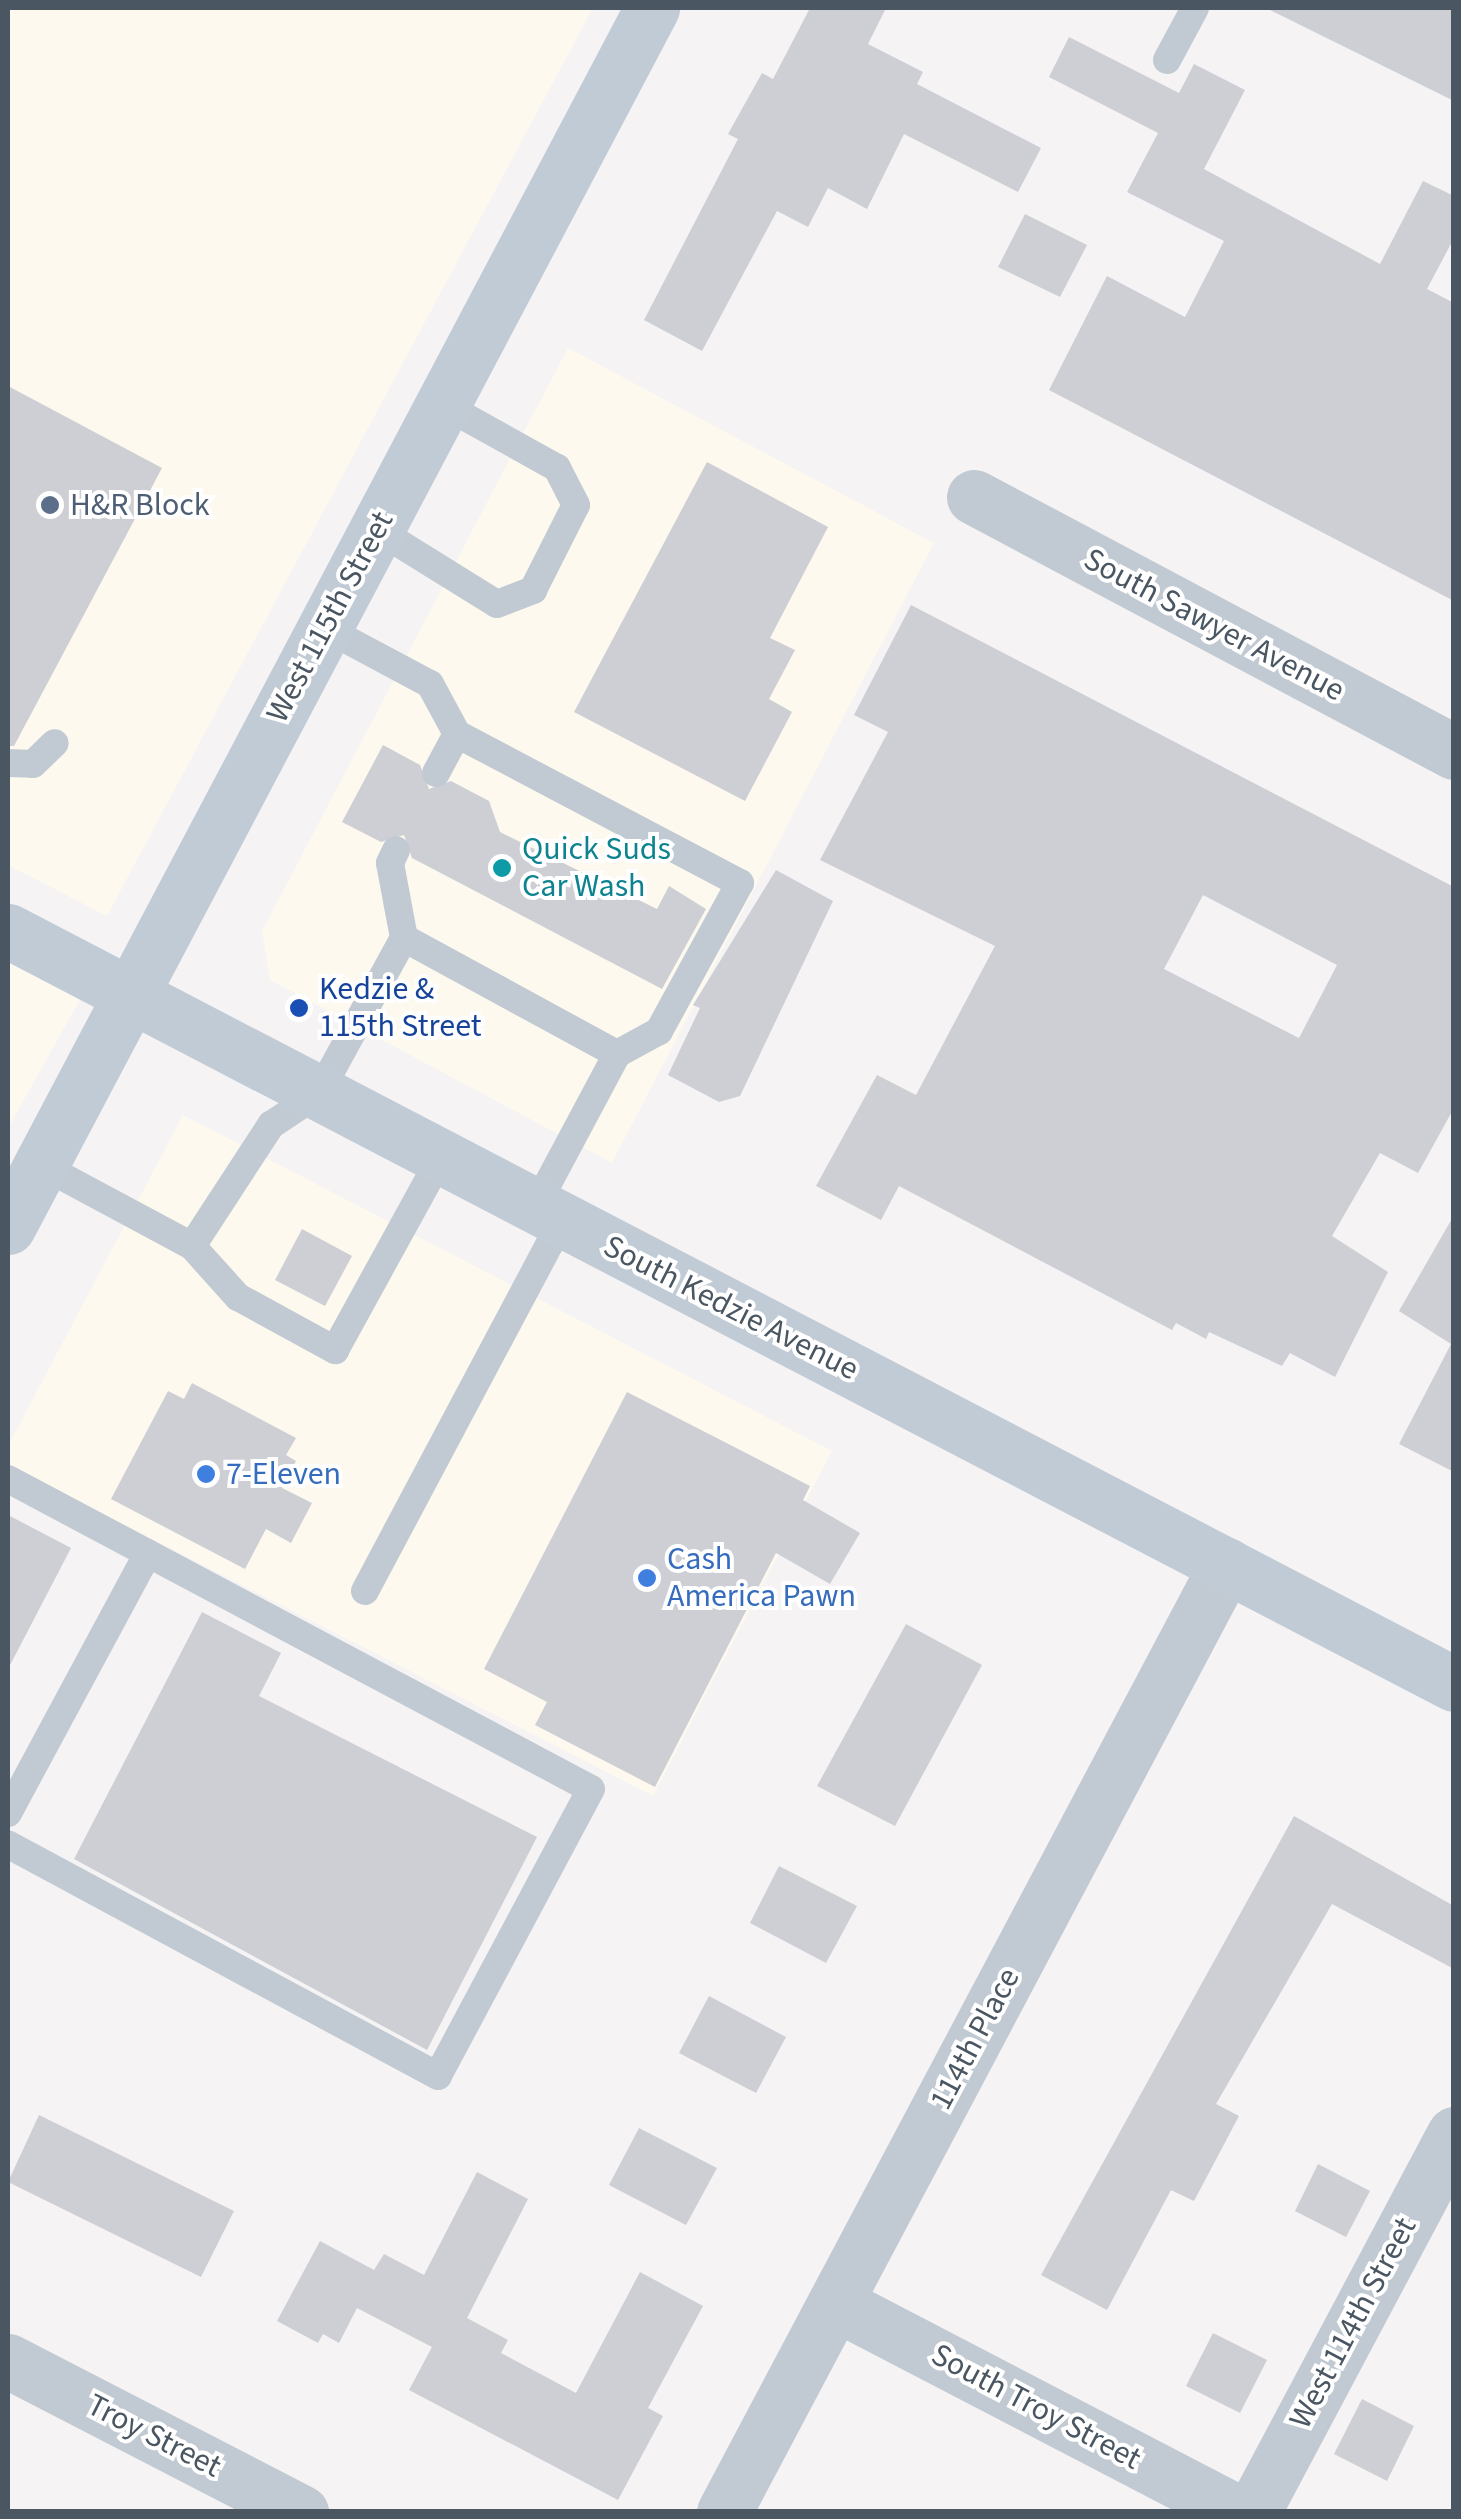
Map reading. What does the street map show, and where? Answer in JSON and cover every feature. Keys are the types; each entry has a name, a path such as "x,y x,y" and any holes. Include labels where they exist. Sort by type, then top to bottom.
{"main road":[{"name":"West 115th Street","path":"8,1227 652,8"},
{"name":"South Kedzie Avenue","path":"8,932 1454,1684"}],"street":[{"name":"South Sawyer Avenue","path":"974,497 1454,752"},
{"name":"114th Place","path":"724,2512 1226,1565"},
{"name":"West 114th Street","path":"1253,2512 1451,2146"},
{"name":"South Troy Street","path":"835,2303 1238,2512"},
{"name":"Troy Street","path":"8,2361 302,2512"}],"lane":[{"path":"1167,60 1195,8"},
{"path":"376,529 497,604 534,590 576,505 557,468 442,404"},
{"path":"324,628 430,684 456,734 740,883 659,1031 617,1054 549,1213 365,1591"},
{"path":"436,773 456,734"},
{"path":"8,763 33,764 55,742"},
{"path":"192,1246 271,1125 319,1093 404,938 393,856"},
{"path":"404,938 617,1054"},
{"path":"41,1165 192,1246 238,1297 335,1350 441,1157"},
{"path":"8,1479 591,1789 438,2076 8,1844"},
{"path":"8,1812 148,1553"}],"shaded area":[{"path":"8,8 593,8 107,916 8,865"},
{"path":"568,348 934,543 612,1163 270,980 262,931"},
{"path":"8,958 81,998 8,1128"},
{"path":"183,1115 832,1451 653,1796 8,1465 8,1446"}],"building":[{"path":"810,8 886,8 868,44 923,72 917,84 1041,148 1018,192 904,134 867,209 828,188 808,227 777,211 702,351 644,320 738,139 728,134 762,73 773,79"},
{"path":"1266,8 1454,8 1454,101"},
{"path":"1069,37 1179,93 1194,64 1245,90 1204,169 1380,264 1423,181 1454,196 1454,238 1427,289 1454,303 1454,601 1049,390 1107,276 1185,317 1224,241 1127,192 1158,133 1049,77"},
{"path":"1025,214 1087,245 1060,297 998,267"},
{"path":"8,386 162,468 14,746 8,746"},
{"path":"707,462 828,527 770,638 795,650 769,699 792,712 745,801 574,712"},
{"path":"911,605 1454,887 1454,1108 1418,1173 1380,1153 1332,1236 1388,1272 1335,1377 1290,1353 1282,1366 1209,1332 1206,1339 1176,1323 1172,1330 899,1186 881,1220 816,1186 877,1075 916,1095 995,946 820,860 888,732 854,715","holes":["1203,895 1337,965 1299,1038 1164,969"]},
{"name":"Quick Suds Car Wash","path":"383,745 420,765 429,789 451,781 489,801 500,832 657,909 669,886 706,909 662,989 412,858 404,835 381,842 342,822"},
{"path":"776,870 833,901 740,1096 719,1102 668,1075 700,1008 693,1005"},
{"path":"1454,1215 1454,1472 1399,1444 1451,1344 1399,1311"},
{"path":"302,1229 352,1256 325,1306 275,1280"},
{"name":"7-Eleven","path":"192,1383 296,1438 286,1455 296,1461 282,1488 312,1503 291,1543 266,1529 245,1569 111,1499 168,1391 184,1399"},
{"name":"Cash America Pawn","path":"627,1392 810,1486 803,1500 860,1533 830,1584 776,1553 655,1787 535,1725 547,1702 484,1669"},
{"path":"8,1515 71,1548 8,1669"},
{"path":"202,1612 281,1653 259,1696 537,1837 427,2050 74,1859"},
{"path":"906,1624 982,1665 895,1826 817,1786"},
{"path":"1294,1816 1454,1906 1454,1969 1332,1904 1216,2104 1239,2116 1194,2201 1171,2190 1107,2310 1041,2275"},
{"path":"779,1866 857,1906 826,1963 750,1923"},
{"path":"709,1996 786,2037 756,2093 679,2053"},
{"path":"39,2115 234,2211 201,2277 8,2182"},
{"path":"639,2128 717,2168 686,2225 609,2185"},
{"path":"1318,2164 1370,2191 1346,2237 1295,2211"},
{"path":"477,2172 528,2199 467,2318 508,2340 501,2353 576,2393 640,2272 703,2306 648,2408 663,2416 618,2500 409,2390 432,2347 357,2308 339,2343 323,2334 318,2343 277,2321 320,2241 374,2270 384,2254 424,2275"},
{"path":"1213,2333 1267,2360 1240,2413 1186,2386"},
{"path":"1362,2399 1414,2426 1387,2481 1334,2454"}],"place":[{"name":"H&R Block","path":"50,505"},
{"name":"Quick Suds Car Wash","path":"502,868"},
{"name":"Kedzie & 115th Street","path":"299,1008"},
{"name":"7-Eleven","path":"206,1474"},
{"name":"Cash America Pawn","path":"647,1578"}]}
